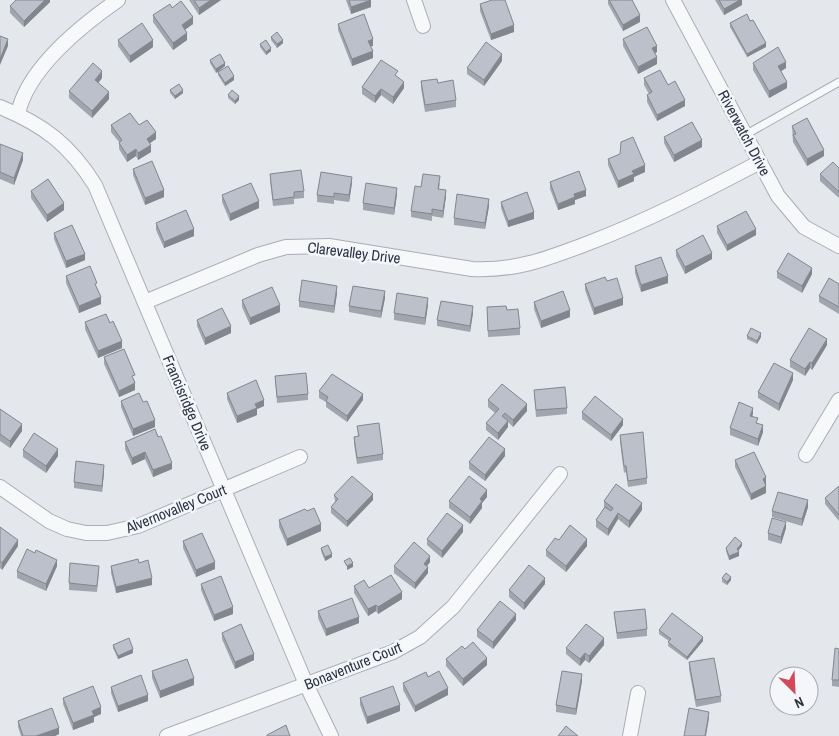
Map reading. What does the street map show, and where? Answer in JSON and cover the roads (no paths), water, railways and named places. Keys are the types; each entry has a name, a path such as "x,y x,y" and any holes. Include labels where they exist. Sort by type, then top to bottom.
{"street":[{"path":"18,114 33,82 50,58 86,22 118,0"},
{"path":"414,0 423,26"},
{"name":"Riverwatch Drive","path":"673,0 778,196 804,227 839,246"},
{"name":"Francisridge Drive","path":"0,107 18,114 55,137 82,165 100,196 306,684 331,736"},
{"name":"Clarevalley Drive","path":"144,302 258,254 286,247 329,246 472,270 518,268 639,224 760,162"},
{"path":"806,455 839,400"},
{"name":"Alvernovalley Court","path":"0,487 49,521 67,529 107,533 130,528 300,457"},
{"name":"Bonaventure Court","path":"167,736 393,652 420,637 437,623 560,474"},
{"path":"630,736 638,693"}],"lane":[{"path":"745,135 839,82"}]}
